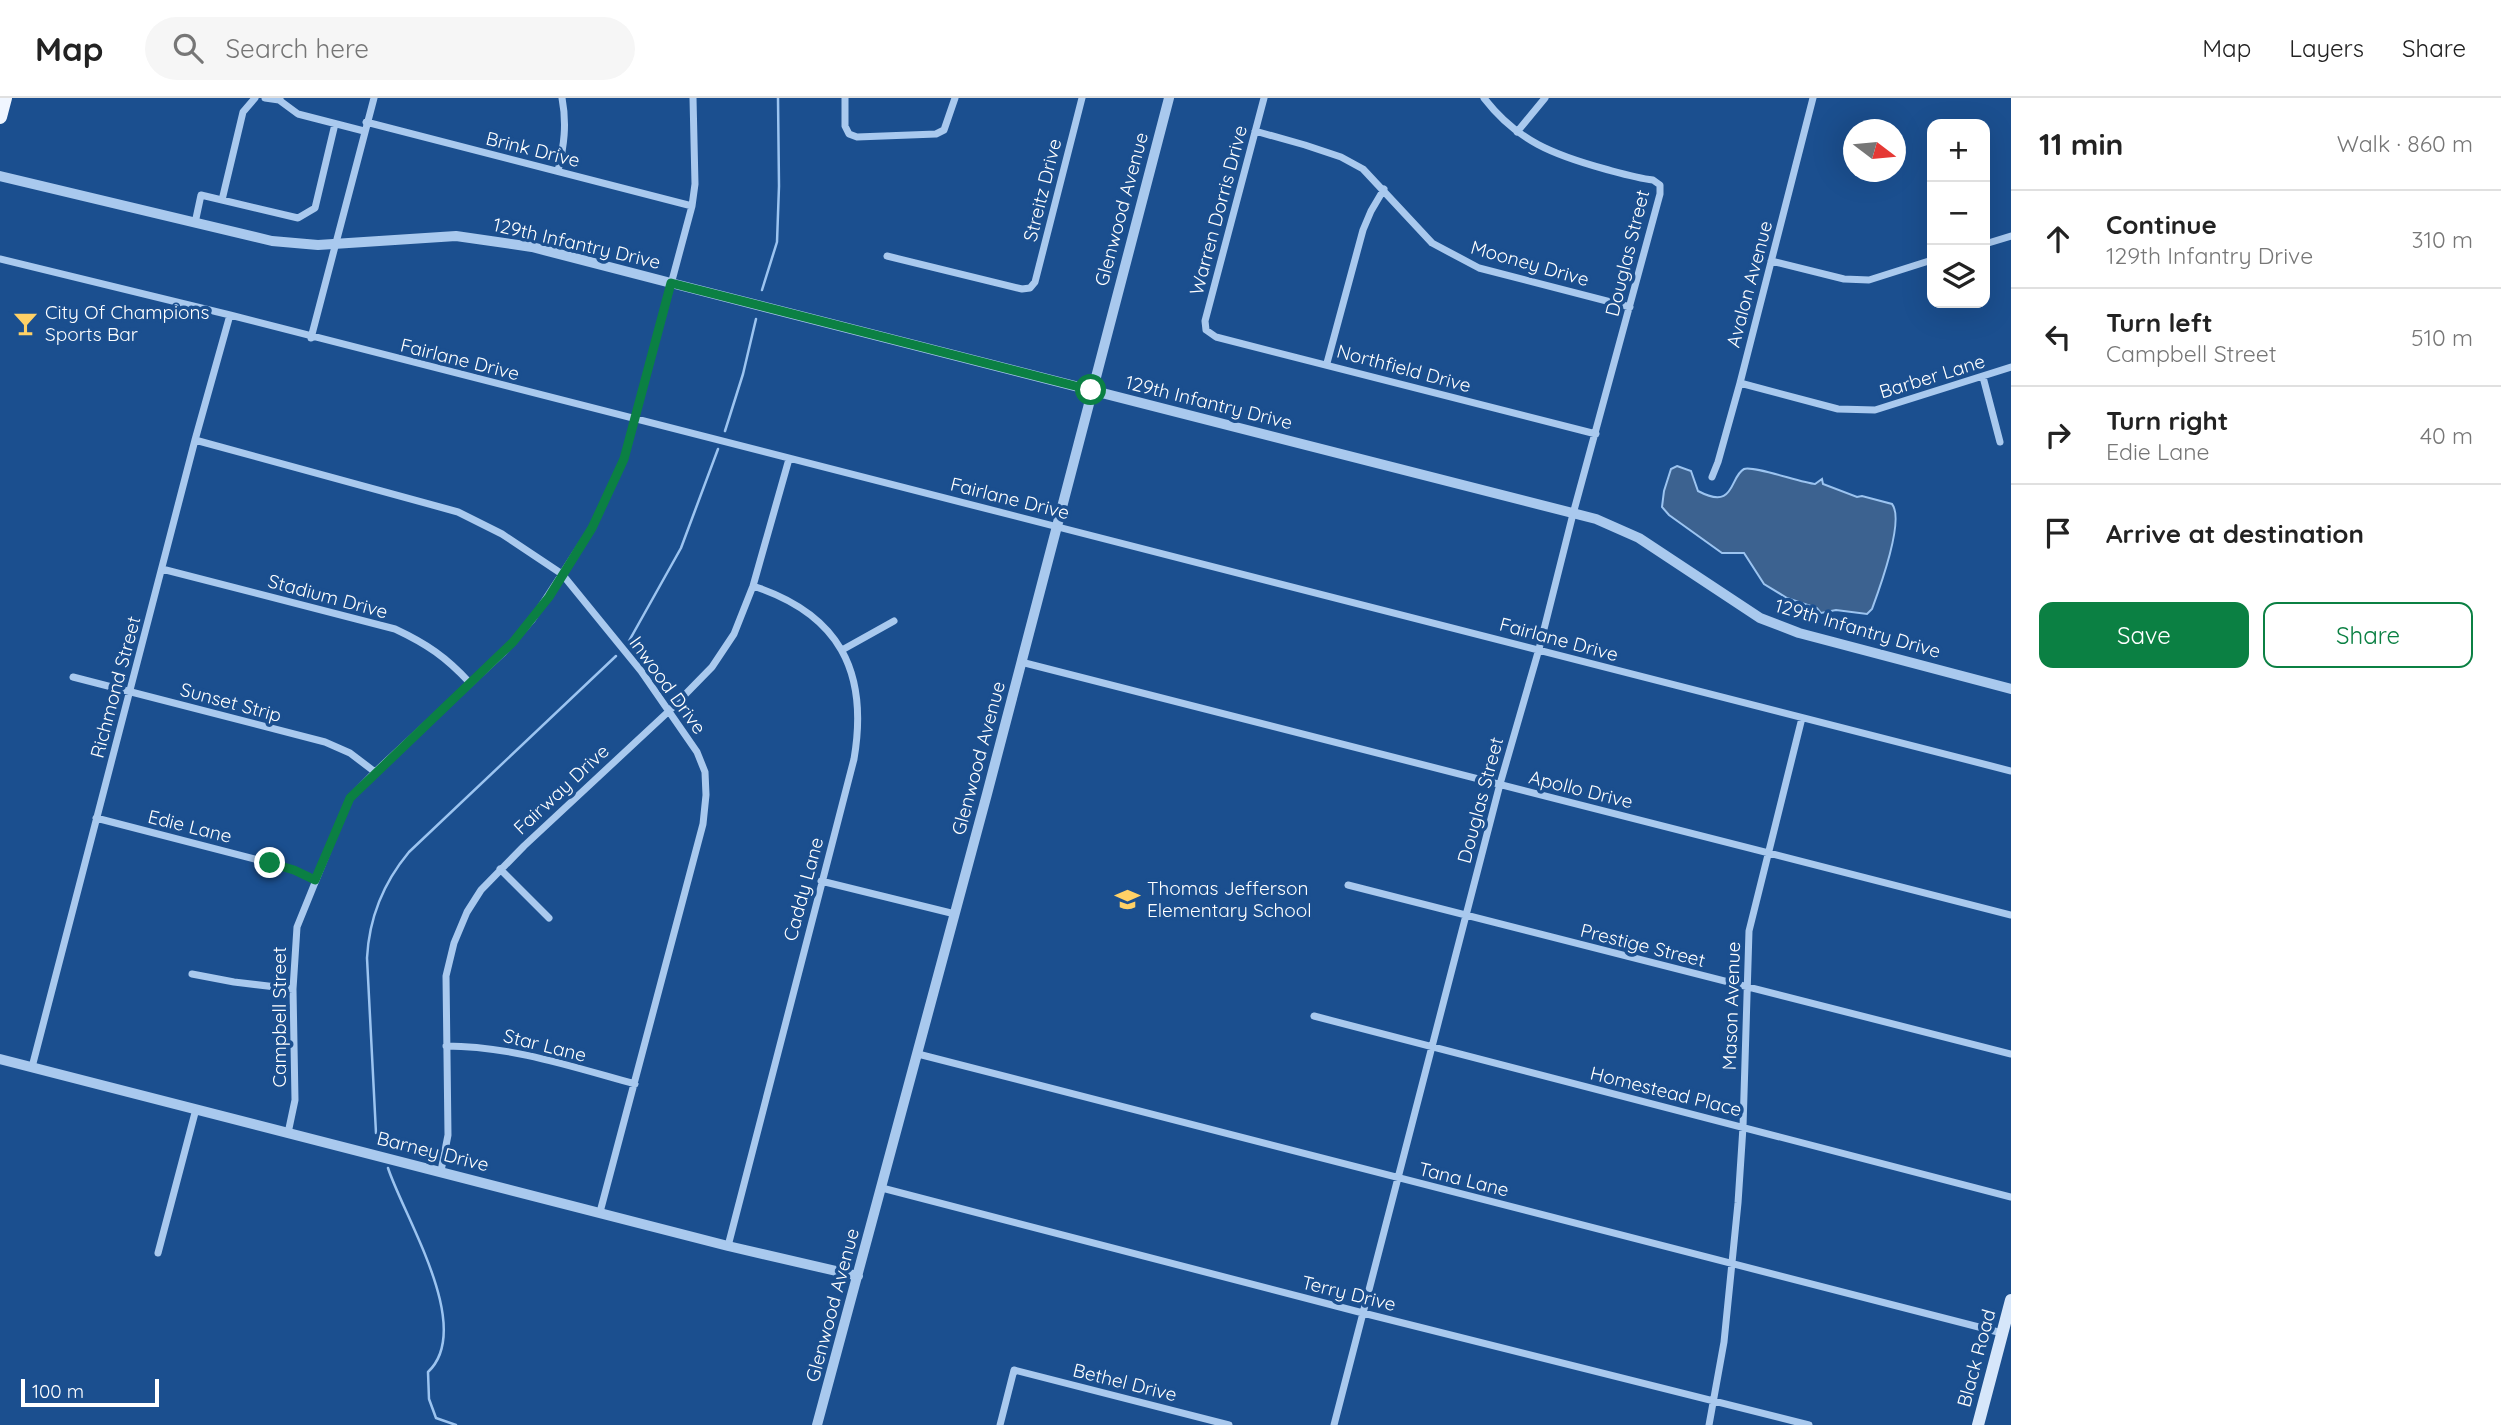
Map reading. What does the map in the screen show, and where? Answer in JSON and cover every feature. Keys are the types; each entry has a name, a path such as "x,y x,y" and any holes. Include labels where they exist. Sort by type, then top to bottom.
{"main road":[{"path":"0,117 5,98"},
{"name":"Black Road","path":"1978,1425 2011,1300"}],"street":[{"path":"222,200 243,112 255,98"},
{"path":"265,98 280,99 298,114 364,131"},
{"path":"311,338 374,98"},
{"path":"558,171 565,144 562,98"},
{"name":"Campbell Street","path":"288,1133 295,1100 293,989 297,927 350,798 513,642 532,620 592,528 624,459 692,206 695,184 692,98"},
{"path":"845,98 845,126 849,134 857,136 936,134 944,130 955,98"},
{"name":"Streitz Drive","path":"887,256 1022,289 1030,288 1035,282 1082,98"},
{"name":"Glenwood Avenue","path":"817,1425 918,1054 1169,98"},
{"name":"Warren Dorris Drive","path":"1206,330 1205,321 1264,98"},
{"path":"1484,98 1517,132 1545,98"},
{"name":"Avalon Avenue","path":"1712,477 1740,383 1813,98"},
{"name":"Brink Drive","path":"366,122 692,206"},
{"path":"195,223 201,195 298,218 315,208 335,124"},
{"name":"Mooney Drive","path":"1255,131 1340,157 1363,169 1432,243 1451,255 1479,268 1629,307"},
{"name":"Douglas Street","path":"1334,1425 1500,784 1539,649 1660,194 1660,185 1653,180 1564,158 1517,132"},
{"name":"129th Infantry Drive","path":"0,176 298,245 456,236 532,247 1616,526 1639,538 1760,618 1799,633 2011,689"},
{"path":"1327,363 1363,230 1370,211 1384,189"},
{"path":"1990,242 2011,236"},
{"name":"Fairlane Drive","path":"0,259 230,315 311,338 2011,771"},
{"path":"1771,261 1843,279 1869,280 1927,262"},
{"name":"Richmond Street","path":"32,1067 230,315"},
{"name":"Northfield Drive","path":"1206,330 1216,337 1327,363 1596,434"},
{"name":"Barber Lane","path":"1740,383 1838,408 1875,410 2011,368"},
{"path":"1983,377 2000,442"},
{"name":"Inwood Drive","path":"195,440 458,512 502,534 562,575 641,671 697,752 705,772 703,824 600,1212"},
{"name":"Fairway Drive","path":"441,1171 448,1135 446,976 454,943 467,912 481,890 500,869 692,690 719,656 734,634 753,586 789,459"},
{"name":"Stadium Drive","path":"162,569 395,629 425,643 470,683"},
{"name":"Caddy Lane","path":"728,1246 859,731 859,702 854,677 842,650 824,626 803,608 776,593 753,586"},
{"path":"842,650 894,621"},
{"name":"Apollo Drive","path":"1021,662 2011,915"},
{"name":"Sunset Strip","path":"73,677 325,742 350,753 375,772"},
{"name":"Mason Avenue","path":"1709,1425 1724,1342 1744,1127 1749,931 1802,718"},
{"name":"Edie Lane","path":"96,818 270,863 315,880"},
{"path":"500,869 549,918"},
{"path":"821,881 955,914"},
{"name":"Prestige Street","path":"1348,886 2011,1054"},
{"path":"192,974 293,989"},
{"name":"Homestead Place","path":"1314,1016 2011,1197"},
{"name":"Star Lane","path":"446,1046 504,1049 635,1084"},
{"name":"Tana Lane","path":"918,1054 2003,1333"},
{"name":"Barney Drive","path":"0,1059 728,1246 858,1276"},
{"path":"158,1253 196,1109"},
{"name":"Terry Drive","path":"882,1188 1809,1425"},
{"name":"Bethel Drive","path":"1000,1425 1014,1370 1229,1425"}],"water":[{"path":"1677,466 1691,471 1698,491 1710,496 1725,495 1739,473 1749,468 1815,484 1822,479 1823,484 1857,497 1892,504 1895,512 1893,539 1872,609 1867,614 1836,610 1821,613 1817,608 1787,598 1764,584 1744,553 1722,553 1669,515 1662,507 1664,491 1671,469"}],"waterway":[{"path":"762,290 777,242 778,98"},
{"path":"725,431 743,374 756,319"},
{"path":"629,641 681,548 718,449"},
{"path":"376,1133 367,958 371,929 385,888 409,852 616,656"},
{"path":"388,1168 432,1272 440,1301 444,1328 440,1353 428,1372 429,1399 436,1418 456,1425"}],"place":[{"name":"City Of Champions Sports Bar","path":"25,323"},
{"name":"Thomas Jefferson Elementary School","path":"1127,899"}],"route":[{"path":"270,863 315,880 350,798 513,642 549,597 592,528 624,459 671,283 1091,390"}]}
